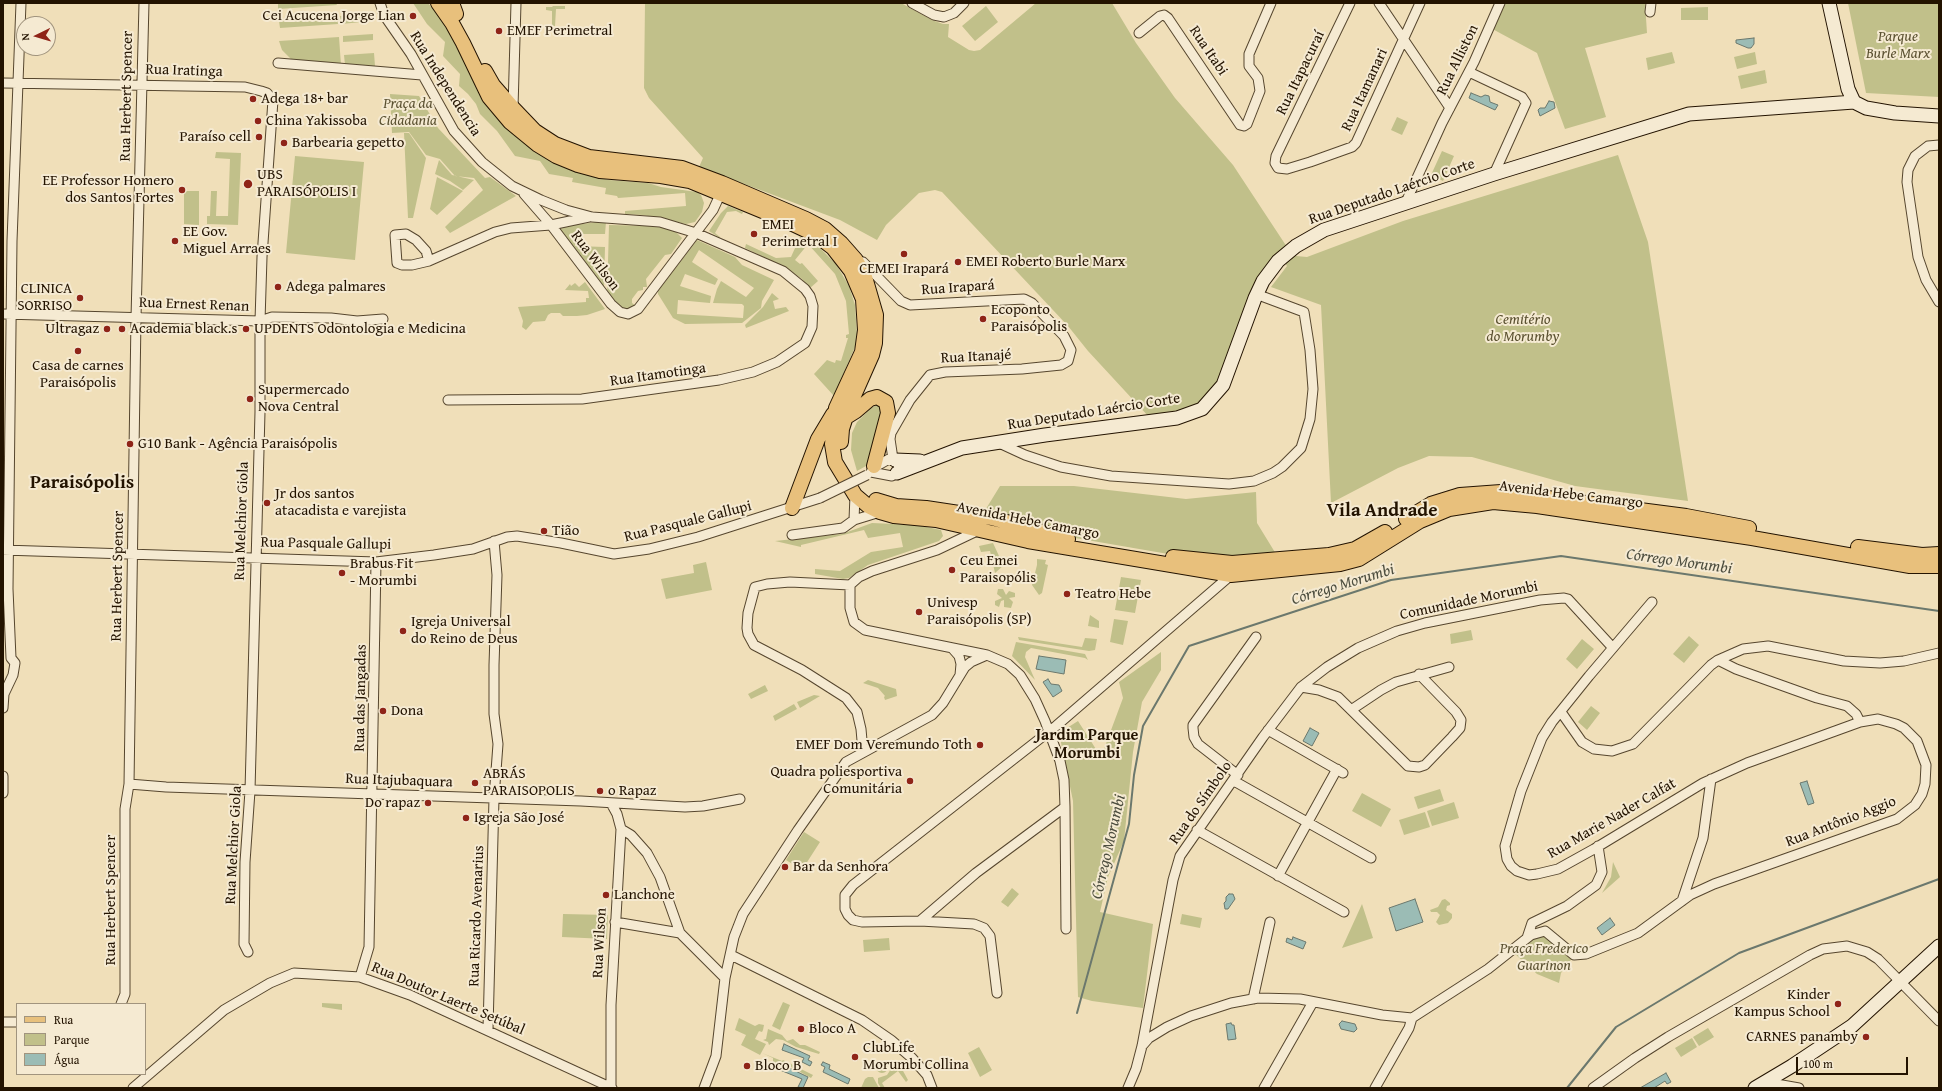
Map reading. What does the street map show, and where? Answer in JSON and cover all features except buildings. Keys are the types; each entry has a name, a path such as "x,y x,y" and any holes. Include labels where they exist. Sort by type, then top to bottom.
{"main road":[{"name":"Avenida Hebe Camargo","path":"438,3 460,36 489,97 510,122 538,146 556,156 578,165 605,172 680,179 720,187 797,215 825,229 841,243 856,260 870,289 876,315 875,337 872,354 849,407 842,412"},
{"name":"Avenida Hebe Camargo","path":"448,3 454,9 489,79 512,108 535,131 555,144 589,157 682,168 816,235 833,248 851,270 863,299 865,330 862,352 832,444 835,462 855,495 868,506 880,512 894,516 936,520 992,518 1079,542 1232,569 1329,555 1355,549 1431,504 1460,495 1501,492 1686,516 1852,547 1922,555 1939,554"},
{"path":"792,508 818,439 842,412 856,411 870,399 877,397 886,402 888,413 883,468"},
{"name":"Avenida Hebe Camargo","path":"842,412 841,451 848,470 858,486 866,494 886,505 926,508 980,529 1028,541 1232,569 1340,564 1359,559 1420,521 1449,509 1493,502 1538,506 1752,538 1910,566 1939,566"}],"street":[{"path":"3,708 3,694 13,675 15,663 11,658 6,550 7,314 21,3"},
{"name":"Rua Herbert Spencer","path":"122,1003 125,994 125,809 129,784 136,318 144,3"},
{"name":"Rua Independencia","path":"380,3 384,15 412,54 422,75 454,131 467,147 490,169 520,190 566,210 592,217 660,222 696,232 783,271 805,289"},
{"path":"512,108 516,3"},
{"path":"912,3 934,15 944,17 954,13 964,3"},
{"name":"Rua Itabi","path":"1139,33 1160,16 1168,18 1240,124 1247,124 1260,91 1259,83 1249,66 1251,48 1271,3"},
{"name":"Rua Itapacuraí","path":"1277,155 1350,3"},
{"path":"1379,3 1450,108"},
{"name":"Rua Itamanari","path":"1277,155 1276,166 1278,168 1287,169 1352,147 1356,143 1420,3"},
{"name":"Rua Alliston","path":"1405,204 1450,108 1469,72 1500,3"},
{"path":"1828,3 1848,89 1854,102"},
{"path":"278,63 422,75"},
{"path":"1469,72 1522,97 1526,103 1494,174"},
{"name":"Rua Iratinga","path":"3,82 245,87 267,93"},
{"name":"Rua Melchior Giola","path":"248,952 244,944 245,862 250,791 260,412 260,321 262,256 274,105 272,98 267,93"},
{"name":"Rua Deputado Laércio Corte","path":"883,468 926,461 962,448 1045,435 1177,418 1202,409 1224,385 1256,294 1263,281 1278,261 1296,246 1324,230 1494,174 1689,114 1854,102 1866,108 1895,113 1939,116"},
{"path":"1939,145 1928,146 1915,156 1908,170 1907,182 1918,257 1926,280 1939,302"},
{"path":"696,232 715,207 719,197 720,187"},
{"name":"Rua Wilson","path":"520,190 551,225 611,304 620,312 628,314 638,309 696,232"},
{"path":"429,261 495,232 511,228 551,225 592,217"},
{"name":"Rua Irapará","path":"856,260 863,262 891,293 901,301 910,305 1024,299 1032,303 1064,336"},
{"name":"Rua Itamotinga","path":"448,400 582,399 719,380 752,372 777,362 801,347 808,337 813,322 813,306 810,296 805,289"},
{"path":"999,443 1025,455 1061,467 1112,476 1229,484 1246,483 1262,479 1282,467 1301,448 1310,419 1313,389 1310,350 1304,312 1256,294"},
{"name":"Rua Ernest Renan","path":"7,314 260,321 272,317 331,318 357,321 383,320"},
{"name":"Rua Itanajé","path":"883,468 891,433 910,400 930,375 944,372 1022,369 1066,364 1071,350 1064,336"},
{"name":"Rua Pasquale Gallupi","path":"6,550 376,562 473,549 507,537 528,537 614,554 649,549 698,537 792,508 820,498 883,468"},
{"path":"854,520 855,495"},
{"path":"792,535 843,528 854,520 880,512"},
{"path":"937,550 952,536 954,519"},
{"path":"862,752 861,729 857,712 846,698 802,670 754,645 748,634 748,613 755,587 767,584 790,582 850,585 872,571 937,550 980,529"},
{"name":"Rua Ricardo Avenarius","path":"488,1029 494,798 498,744 494,700 494,665 498,575 494,541"},
{"name":"Rua das Jangadas","path":"360,977 369,947 373,794 376,562"},
{"path":"997,993 990,936 984,928 974,924 920,921 862,922 853,920 845,909 845,895 853,885 1050,731 1232,569"},
{"path":"850,585 850,608 854,622 865,630 988,655 1008,664 1020,675 1035,699 1050,731 1060,761 1064,780 1066,929"},
{"name":"Comunidade Morumbi","path":"1301,687 1327,667 1358,648 1397,631 1425,623 1540,600 1568,599 1613,648"},
{"name":"Rua Marie Nader Calfat","path":"1652,602 1547,730 1535,753 1509,832 1505,852 1511,866 1517,871 1537,874 1558,869 1711,779 1860,722"},
{"path":"1256,637 1194,725 1194,737 1198,744 1236,778 1306,822 1371,858"},
{"path":"1561,712 1582,742 1603,751 1620,750 1632,744 1718,660 1743,649 1768,646 1833,659 1863,663 1904,661 1939,653"},
{"path":"952,648 959,656 961,664 960,676"},
{"path":"704,1088 716,1056 725,978 734,938 743,914 835,776 846,762 932,715 943,703 965,667 971,662 988,655"},
{"path":"1718,660 1736,669 1817,698 1847,706 1856,714 1860,722"},
{"path":"1351,710 1381,690 1419,674 1449,667"},
{"path":"1301,687 1319,690 1338,697 1408,766 1419,767 1425,765 1458,730 1461,720 1456,712 1419,674"},
{"name":"Rua do Símbolo","path":"1128,1088 1136,1069 1142,1046 1173,880 1180,856 1197,830 1236,778 1268,730 1301,687"},
{"name":"Rua Antônio Aggio","path":"1527,938 1540,931 1545,931 1568,951 1579,956 1638,933 1682,901 1714,884 1897,819 1915,805 1922,794 1926,776 1923,755 1917,741 1904,728 1878,719 1860,722"},
{"path":"1268,730 1340,771 1306,822 1278,876"},
{"path":"3,776 3,793"},
{"path":"1682,901 1703,838 1711,779"},
{"name":"Rua Itajubaquara","path":"129,784 250,791 494,798 685,807 709,805 740,799"},
{"name":"Rua Wilson","path":"610,803 617,814 621,829 614,922 611,1005 612,1088"},
{"path":"920,921 976,873 1065,807"},
{"path":"621,829 631,835 650,859 660,877 680,933 725,978"},
{"path":"1197,830 1344,912"},
{"path":"1142,1046 1149,1038 1167,1027 1191,1016 1231,1003 1254,999 1288,998 1382,1016 1412,1018 1488,969 1527,938 1532,923 1567,906 1596,885 1602,872 1598,846"},
{"path":"614,922 680,933"},
{"path":"1254,999 1270,922"},
{"path":"1593,1088 1628,1062 1668,1037 1810,955 1823,949 1847,946 1867,952 1878,959 1901,980 1939,1021"},
{"path":"1760,1085 1852,1026 1939,946"},
{"path":"731,955 862,1020 891,1040 912,1058 927,1075 932,1088"},
{"name":"Rua Doutor Laerte Setúbal","path":"133,1088 224,1010 270,983 294,973 360,977 410,994 612,1088"},
{"path":"1264,1088 1314,1002"},
{"path":"1375,1088 1409,1028 1412,1018"},
{"path":"3,1022 16,1022"},
{"path":"1760,1085 1799,1088"}],"green space":[{"path":"278,3 336,3 337,5 278,9"},
{"path":"413,3 428,3 434,10 439,9 481,95 509,130 523,142 537,151 593,176 609,180 648,183 661,187 697,192 701,195 704,203 702,212 695,222 686,224 643,215 625,214 625,211 686,206 685,193 618,198 617,196 605,194 606,188 572,182 573,178 549,174 540,161 515,156 497,131 480,114 476,104 468,94 459,86 460,74 443,56 445,42 427,24"},
{"name":"Cemitério do Morumby","path":"645,3 901,3 932,20 943,24 949,24 948,37 969,50 974,51 980,50 1036,3 1112,3 1136,43 1175,98 1233,165 1285,244 1296,256 1307,257 1403,221 1618,155 1648,242 1688,501 1575,486 1472,457 1429,456 1398,468 1331,503 1321,305 1271,287 1287,266 1278,253 1219,381 1202,402 1183,411 1149,417 1088,351 1068,326 942,192 935,190 919,193 886,225 877,240 840,220 699,167 703,158 649,98 644,88"},
{"path":"1496,3 1645,3 1647,33 1585,48 1606,117 1565,129 1537,53 1485,25"},
{"name":"Parque Burle Marx","path":"1848,3 1939,3 1939,97 1866,93"},
{"path":"565,6 565,9 556,9 555,26 552,26 552,11 546,10 546,7"},
{"path":"986,6 998,22 975,41 962,26"},
{"path":"1708,7 1708,20 1681,20 1681,8"},
{"path":"372,14 372,21 341,24 340,16"},
{"path":"337,17 338,24 280,28 279,21"},
{"path":"373,34 373,40 343,42 343,36"},
{"path":"339,37 341,65 293,61 282,50 279,41"},
{"path":"1672,52 1675,63 1648,70 1646,58"},
{"path":"1755,52 1757,64 1737,69 1734,57"},
{"path":"374,53 375,66 345,65 344,55"},
{"path":"1765,70 1767,83 1741,89 1738,76"},
{"name":"Praça da Cidadania","path":"390,94 419,96 438,128 485,178 490,177 516,196 450,233 445,227 483,190 474,178 455,176 440,159 426,155 409,132 392,133"},
{"path":"1397,117 1408,122 1402,135 1391,130"},
{"path":"404,133 409,133 426,158 413,218 408,218"},
{"path":"1442,151 1454,156 1443,181 1431,175"},
{"path":"216,152 241,153 238,225 207,224 207,216 210,216 211,191 217,191 216,216 228,216 230,159 215,158"},
{"path":"295,156 364,162 355,260 286,253"},
{"path":"439,160 452,175 474,180 463,190 450,181 435,174"},
{"path":"437,177 463,191 437,215 430,209"},
{"path":"184,191 199,191 199,225 184,224"},
{"path":"728,206 743,212 742,214 736,211 727,212 715,233 720,238 709,231 721,213"},
{"path":"606,222 605,234 575,234 575,246 605,247 604,288 556,228"},
{"path":"609,225 654,226 674,230 682,238 671,254 665,255 646,279 647,287 643,287 643,290 638,291 632,299 632,303 636,306 629,311 614,306 607,298"},
{"path":"800,237 821,249 836,264 849,286 855,305 857,334 855,347 834,396 814,374 827,360 835,363 836,360 841,361 848,338 846,338 846,335 849,334 846,301 835,274 808,244 795,260 800,264 802,263 818,281 809,289 802,279 786,268 745,248 746,244 776,258 791,257"},
{"path":"697,240 735,257 742,265 774,280 762,301 761,308 742,323 685,324 673,318 658,294 658,291","holes":["699,250 754,288 746,297 721,281 717,289 713,303 742,304 744,306 743,318 677,314 678,300 710,303 711,296 680,286 685,274 715,285 718,279 692,262"]},
{"path":"585,282 605,309 587,315 577,316 563,316 560,313 551,313 545,321 533,322 526,330 522,327 523,321 518,307 586,302 586,298 589,298 588,291 565,290 570,284 571,286 575,283 579,287"},
{"path":"772,293 779,299 773,301 775,309 786,307 789,311 746,328 745,325 763,307"},
{"path":"877,405 880,406 882,411 871,454 866,466 857,471 851,450 852,433 857,422 871,408"},
{"path":"1000,486 1074,486 1186,499 1256,492 1257,523 1276,554 1238,566 1023,529 984,512"},
{"path":"872,523 917,525 941,530 943,536 939,541 868,565 849,578 843,579 815,574 815,569 840,571 871,552 903,547 900,533 868,538 864,530 801,545 801,547 775,541 842,534"},
{"path":"993,543 999,556 1005,558 1004,565 995,573 990,551 981,552 979,546"},
{"path":"1037,559 1046,560 1045,564 1048,565 1042,593 1039,595 1032,585"},
{"path":"706,562 712,590 666,599 661,579 694,573 693,565"},
{"path":"1121,577 1141,580 1135,613 1115,610"},
{"path":"998,589 1003,589 1006,595 1009,591 1015,593 1015,597 1009,598 1013,602 1011,608 1004,607 1004,600 1001,601 999,607 995,605 995,601 1002,598 997,594"},
{"path":"1090,615 1099,621 1099,628 1088,626"},
{"path":"1114,619 1128,621 1123,645 1110,642"},
{"path":"1471,630 1473,640 1451,644 1450,634"},
{"path":"1689,636 1699,645 1684,663 1673,654"},
{"path":"1018,637 1082,647 1085,638 1097,639 1095,650 1089,651 1019,640"},
{"path":"1582,639 1594,649 1577,669 1566,659"},
{"path":"1016,642 1085,654 1088,660 1085,658 1031,648 1026,652 1025,657 1035,680 1012,656"},
{"path":"1161,652 1161,670 1142,702 1133,752 1124,841 1108,877 1100,912 1153,924 1143,1008 1092,1001 1078,997 1073,801 1059,733 1078,721 1101,757 1123,698 1119,682"},
{"path":"868,680 896,689 897,696 885,700 885,696 878,688 863,683"},
{"path":"765,685 768,691 751,699 748,694"},
{"path":"814,695 820,696 800,708 797,702"},
{"path":"794,704 797,709 775,721 773,716"},
{"path":"1591,706 1600,713 1587,730 1578,722"},
{"path":"1440,789 1444,801 1418,809 1414,797"},
{"path":"1362,793 1391,809 1381,827 1352,811"},
{"path":"1454,802 1459,818 1432,826 1427,811"},
{"path":"1425,812 1430,827 1404,835 1399,820"},
{"path":"804,832 820,842 802,870 786,860"},
{"path":"1613,862 1620,877 1602,893 1611,877"},
{"path":"1012,888 1019,894 1008,907 1001,902"},
{"path":"1445,899 1450,903 1446,910 1452,914 1452,918 1448,923 1439,925 1436,922 1440,915 1437,912 1431,912 1430,910 1438,907 1442,900"},
{"path":"1362,904 1373,938 1342,948"},
{"path":"563,914 608,915 607,939 562,937"},
{"path":"1182,914 1202,918 1200,928 1180,924"},
{"name":"Praça Frederico Guarinon","path":"1543,936 1573,957 1561,973 1559,983 1537,974 1515,954 1534,938"},
{"path":"889,938 890,950 864,952 863,940"},
{"path":"783,1002 790,1005 780,1030 772,1026"},
{"path":"322,1003 342,1004 342,1010 322,1007"},
{"path":"739,1018 755,1026 759,1024 764,1025 762,1032 759,1031 755,1039 766,1044 760,1055 741,1045 746,1035 735,1030"},
{"path":"1708,1028 1714,1037 1699,1046 1693,1037"},
{"path":"768,1029 782,1035 787,1041 793,1039 800,1045 805,1045 820,1052 819,1054 796,1047 783,1040 776,1039 769,1045 768,1042 763,1040 766,1039"},
{"path":"1692,1038 1697,1047 1681,1057 1675,1048"},
{"path":"979,1047 992,1070 980,1077 968,1053"},
{"path":"762,1053 782,1061 783,1060 813,1075 811,1078 784,1063 773,1067 773,1058"},
{"path":"880,1061 884,1061 888,1067 884,1073 880,1073 876,1069 876,1065"},
{"path":"891,1069 902,1069 908,1080 906,1082 898,1071 882,1083 885,1088 881,1088 878,1083 878,1078 887,1075"},
{"path":"868,1077 873,1077 879,1088 861,1088 865,1079"}],"water":[{"path":"1754,38 1754,44 1751,48 1736,43 1736,40"},
{"path":"1471,93 1481,97 1485,95 1489,96 1490,102 1498,105 1495,110 1469,98"},
{"path":"1549,101 1554,102 1555,108 1540,116 1538,110 1540,108 1545,108"},
{"path":"1039,656 1066,660 1064,674 1036,669"},
{"path":"1048,679 1051,684 1059,685 1062,691 1053,697 1043,682"},
{"path":"1310,728 1319,733 1312,746 1303,741"},
{"path":"1807,781 1814,803 1808,805 1800,783"},
{"path":"1229,894 1233,894 1235,899 1228,909 1225,909 1224,903"},
{"path":"1415,899 1423,922 1396,931 1389,908"},
{"path":"1610,918 1615,925 1602,935 1597,928"},
{"path":"1293,937 1306,942 1303,949 1286,942 1287,938 1292,940"},
{"path":"1342,1021 1355,1024 1357,1029 1354,1032 1341,1029 1339,1024"},
{"path":"1231,1023 1234,1025 1236,1039 1228,1040 1226,1024"},
{"path":"784,1044 810,1056 808,1060 812,1062 810,1066 802,1062 804,1058 782,1050"},
{"path":"823,1062 830,1065 829,1069 850,1079 848,1084 823,1072 825,1067 821,1065"},
{"path":"783,1065 808,1077 803,1088 798,1087 802,1079 780,1070"},
{"path":"1666,1073 1671,1082 1667,1084 1665,1081 1654,1088 1640,1088"}],"waterway":[{"name":"Córrego Morumbi","path":"1077,1013 1129,824 1134,775 1143,726 1189,646 1391,580 1561,556 1939,611"},
{"path":"1567,1088 1616,1027 1739,953 1939,879"}],"place":[{"name":"Cei Acucena Jorge Lian","path":"413,16"},
{"name":"EMEF Perimetral","path":"499,31"},
{"name":"Adega 18+ bar","path":"253,99"},
{"name":"China Yakissoba","path":"258,121"},
{"name":"Paraíso cell","path":"259,137"},
{"name":"Barbearia gepetto","path":"284,143"},
{"name":"UBS PARAISÓPOLIS I","path":"248,184"},
{"name":"EE Professor Homero dos Santos Fortes","path":"182,190"},
{"name":"EMEI Perimetral I","path":"754,234"},
{"name":"EE Gov. Miguel Arraes","path":"175,241"},
{"name":"CEMEI Irapará","path":"904,254"},
{"name":"EMEI Roberto Burle Marx","path":"958,262"},
{"name":"Adega palmares","path":"278,287"},
{"name":"CLINICA SORRISO","path":"80,298"},
{"name":"Ecoponto Paraisópolis","path":"983,319"},
{"name":"Ultragaz","path":"107,329"},
{"name":"Academia black.s","path":"122,329"},
{"name":"UPDENTS Odontologia e Medicina","path":"246,329"},
{"name":"Casa de carnes Paraisópolis","path":"78,351"},
{"name":"Supermercado Nova Central","path":"250,399"},
{"name":"G10 Bank - Agência Paraisópolis","path":"130,444"},
{"name":"Jr dos santos atacadista e varejista","path":"267,503"},
{"name":"Tião","path":"544,531"},
{"name":"Ceu Emei Paraisopólis","path":"952,570"},
{"name":"Brabus Fit - Morumbi","path":"342,573"},
{"name":"Teatro Hebe","path":"1067,594"},
{"name":"Univesp Paraisópolis (SP)","path":"919,612"},
{"name":"Igreja Universal do Reino de Deus","path":"403,631"},
{"name":"Dona","path":"383,711"},
{"name":"EMEF Dom Veremundo Toth","path":"980,745"},
{"name":"Quadra poliesportiva Comunitária","path":"910,781"},
{"name":"ABRÁS PARAISOPOLIS","path":"475,783"},
{"name":"o Rapaz","path":"600,791"},
{"name":"Do rapaz","path":"428,803"},
{"name":"Igreja São José","path":"466,818"},
{"name":"Bar da Senhora","path":"785,867"},
{"name":"Lanchone","path":"606,895"},
{"name":"Kinder Kampus School","path":"1838,1004"},
{"name":"Bloco A","path":"801,1029"},
{"name":"CARNES panamby","path":"1866,1037"},
{"name":"ClubLife Morumbi Collina","path":"855,1057"},
{"name":"Bloco B","path":"747,1066"}],"district":[{"name":"Paraisópolis","path":"82,483"},
{"name":"Vila Andrade","path":"1382,511"},
{"name":"Jardim Parque Morumbi","path":"1087,745"}]}
